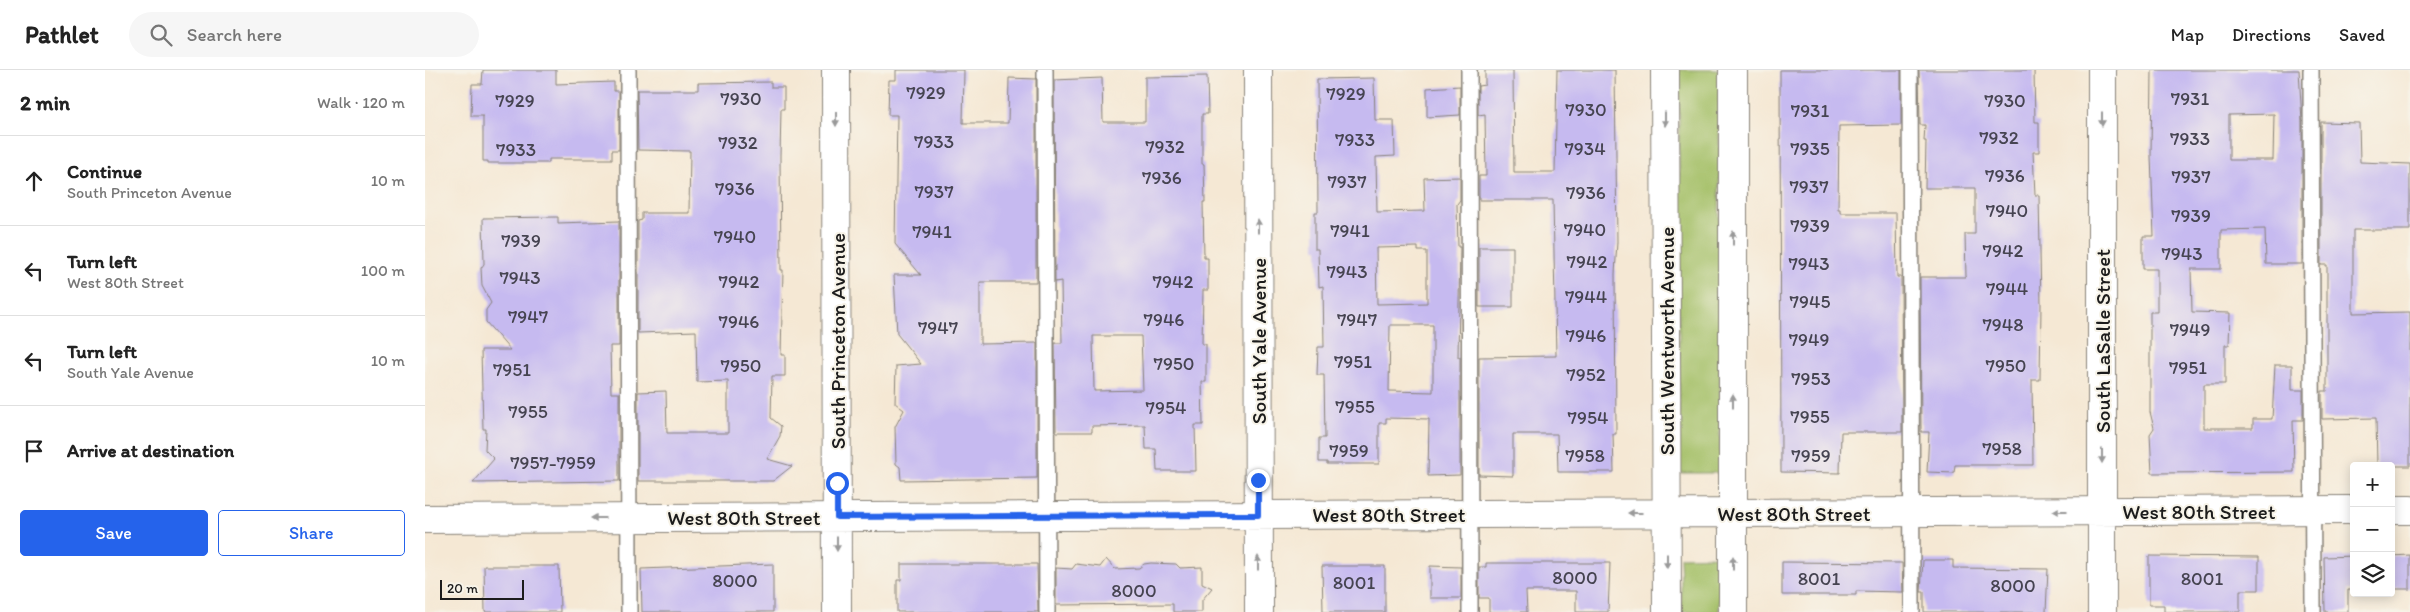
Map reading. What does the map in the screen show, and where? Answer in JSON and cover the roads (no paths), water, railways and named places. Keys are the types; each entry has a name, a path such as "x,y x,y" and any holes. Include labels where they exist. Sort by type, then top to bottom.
{"street":[{"name":"South Princeton Avenue","path":"836,70 837,612"},
{"name":"South Yale Avenue","path":"1258,70 1259,612"},
{"name":"South Wentworth Avenue","path":"1665,70 1667,612"},
{"path":"1733,70 1733,612"},
{"name":"South LaSalle Street","path":"2102,70 2102,612"},
{"name":"West 80th Street","path":"425,519 2350,510"},
{"path":"2395,510 2410,510"}],"lane":[{"path":"628,70 629,612"},
{"path":"1045,70 1047,612"},
{"path":"1469,70 1470,612"},
{"path":"1910,70 1912,612"},
{"path":"2311,70 2313,612"}]}
